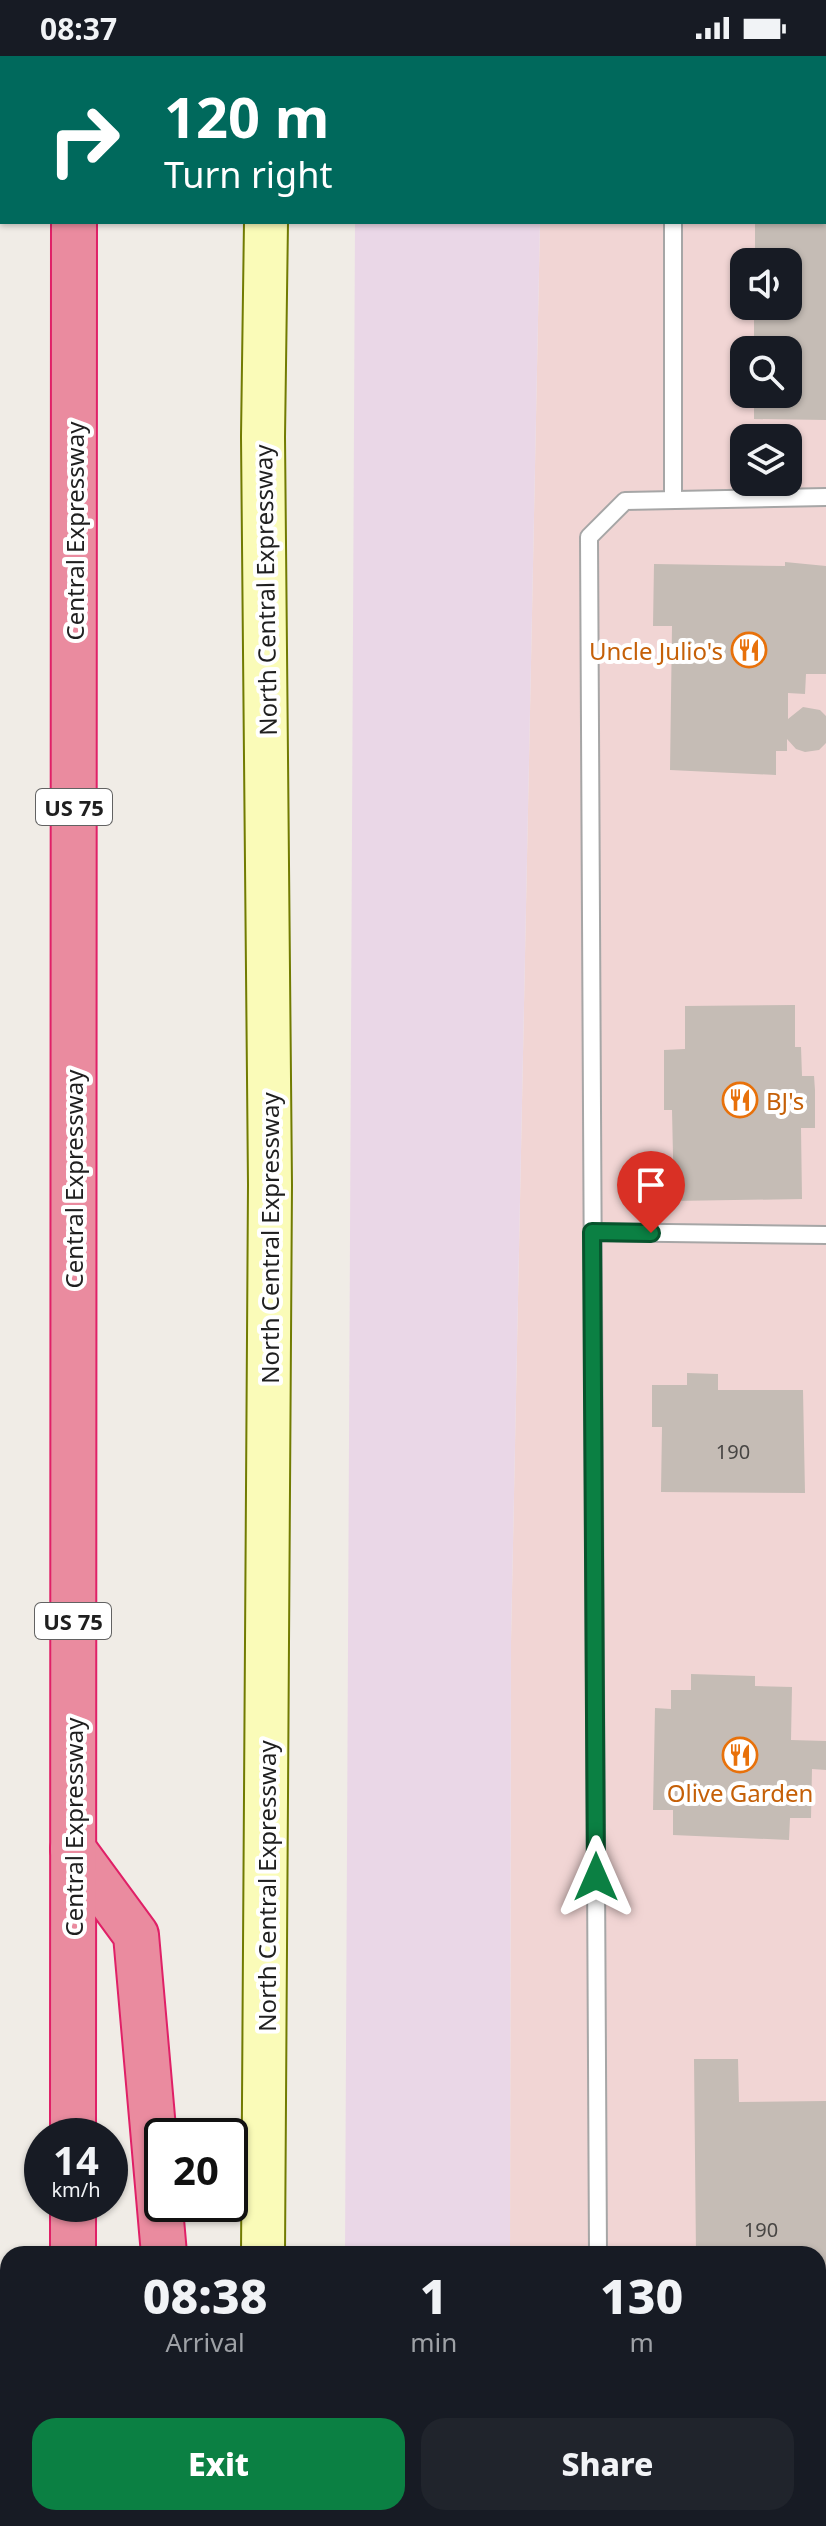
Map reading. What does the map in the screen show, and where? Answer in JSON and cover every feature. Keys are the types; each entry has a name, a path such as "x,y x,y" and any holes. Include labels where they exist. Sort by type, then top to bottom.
{"highway":[{"name":"Central Expressway","path":"73,2118 74,224"},
{"path":"73,1849 136,1935 163,2246"},
{"path":"73,2222 73,2246"}],"main road":[{"name":"North Central Expressway","path":"263,2246 270,1201 263,437 266,224"}],"lane":[{"path":"673,224 673,499"},
{"path":"598,2246 589,537 625,501 826,497"},
{"path":"592,1232 826,1235"}],"shaded area":[{"path":"355,224 540,224 511,1641 510,2246 345,2246"},
{"path":"540,224 826,224 826,2246 510,2246 511,1641"}],"building":[{"path":"755,224 826,224 826,420 754,419 754,408 802,408 802,336 754,336 754,320 802,320 802,248 755,248"},
{"name":"Uncle Julio's","path":"785,562 826,566 826,674 806,674 805,694 788,693 788,719 803,707 820,710 826,716 826,743 819,750 805,752 796,749 787,739 787,751 776,751 776,775 670,770 672,626 653,626 654,564 785,566"},
{"name":"BJ's","path":"795,1005 795,1047 801,1047 802,1076 814,1076 815,1090 815,1128 801,1128 802,1199 674,1201 672,1110 664,1110 664,1050 685,1049 685,1006"},
{"path":"687,1373 718,1374 718,1390 803,1390 805,1493 661,1492 662,1427 652,1427 652,1385 687,1385"},
{"name":"Olive Garden","path":"691,1674 755,1676 755,1686 792,1687 791,1740 826,1741 826,1770 812,1769 811,1818 790,1818 789,1840 673,1835 673,1810 653,1810 655,1708 671,1709 671,1690 691,1690"},
{"path":"694,2059 738,2059 739,2102 826,2101 826,2246 696,2246"}],"place":[{"name":"Uncle Julio's","path":"749,650"},
{"name":"BJ's","path":"740,1100"},
{"name":"Olive Garden","path":"740,1755"}],"route":[{"path":"596,1877 592,1232 651,1233"}]}
